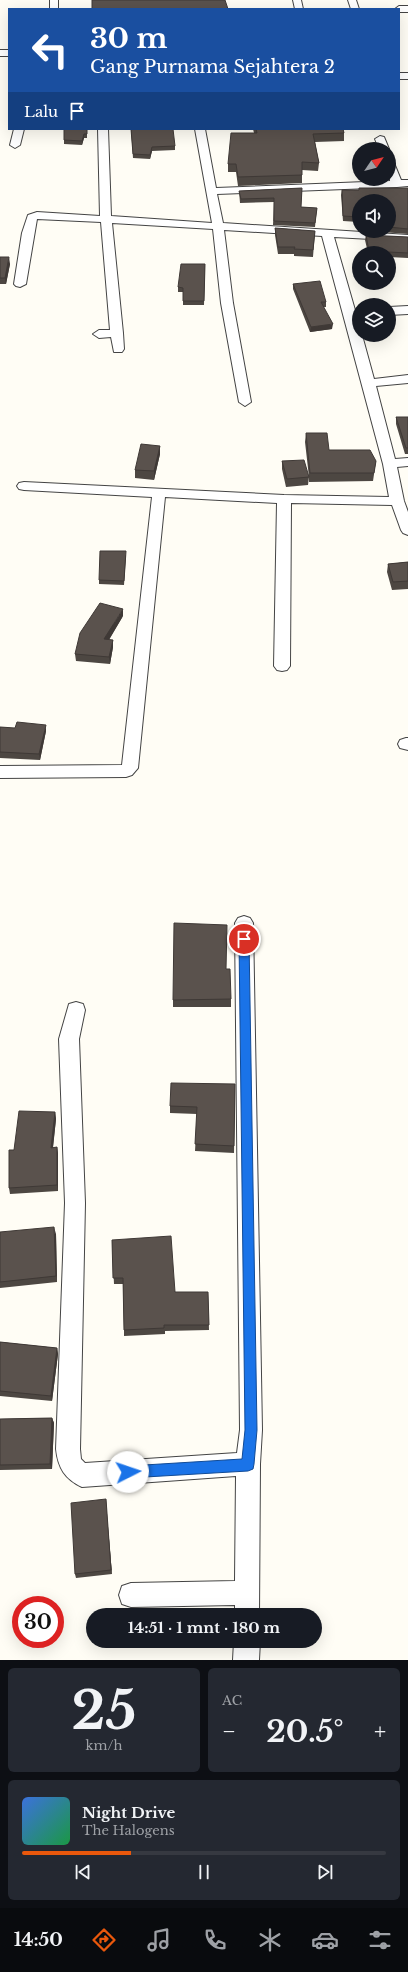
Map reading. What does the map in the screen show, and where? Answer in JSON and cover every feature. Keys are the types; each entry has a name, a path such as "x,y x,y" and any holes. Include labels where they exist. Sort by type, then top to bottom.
{"street":[{"path":"15,145 19,130"},
{"path":"104,130 106,219 118,349"},
{"path":"200,130 212,191 216,225 220,238 227,303 245,402"},
{"path":"396,184 408,183"},
{"path":"212,191 352,186"},
{"path":"20,284 28,232 32,217 43,214 408,238"},
{"path":"327,233 352,304"},
{"path":"396,311 408,310"},
{"path":"99,334 117,333"},
{"path":"361,342 369,383 390,464 397,501 408,530"},
{"path":"369,383 408,379"},
{"path":"390,464 408,462"},
{"path":"24,486 284,499 397,501"},
{"path":"0,772 126,771 130,768 159,492"},
{"path":"282,666 284,499"},
{"path":"131,1595 248,1604 248,1464 251,1430 244,923"},
{"path":"76,1010 69,1039 75,1203 68,1449 69,1464 74,1470 82,1475 248,1464"},
{"path":"246,1648 246,1660"}],"building":[{"path":"92,0 225,0 228,8 92,8"},
{"path":"64,130 87,130 87,134 84,134 82,141 64,140"},
{"path":"131,130 173,130 175,146 152,147 150,155 133,154"},
{"path":"256,130 343,130 344,133 313,134 319,163 302,162 302,175 238,177 236,164 228,164 231,133 257,133"},
{"path":"302,188 301,207 317,208 315,223 274,221 274,198 241,199 239,191"},
{"path":"359,188 408,188 408,229 396,228 396,194 352,194 352,217 343,216 342,190 359,190"},
{"path":"275,228 315,231 313,250 294,249 295,247 278,247"},
{"path":"408,237 408,253 396,252 396,246 368,246 367,238"},
{"path":"0,257 9,257 5,278 0,278"},
{"path":"181,264 205,264 204,301 183,301 183,288 178,287"},
{"path":"320,281 326,302 321,302 333,324 311,327 293,284"},
{"path":"396,417 408,417 408,448 406,448"},
{"path":"306,433 327,433 329,450 370,450 376,461 374,473 310,473"},
{"path":"141,444 160,446 154,471 135,470"},
{"path":"304,460 309,477 287,479 282,461"},
{"path":"100,551 126,551 124,581 99,580"},
{"path":"408,562 408,581 393,582 388,564"},
{"path":"100,603 123,609 104,639 113,640 109,657 75,654 80,633"},
{"path":"17,722 46,725 39,754 0,752 0,727 15,728"},
{"path":"174,923 227,925 226,969 230,969 231,999 173,1000"},
{"path":"171,1083 235,1084 234,1146 195,1144 197,1107 170,1106"},
{"path":"19,1111 55,1112 51,1148 57,1147 57,1185 9,1188 9,1150 14,1150"},
{"path":"54,1227 56,1276 0,1282 0,1232"},
{"path":"171,1236 175,1292 208,1292 209,1325 164,1325 164,1328 124,1330 123,1278 113,1278 112,1240"},
{"path":"0,1342 57,1348 51,1396 0,1391"},
{"path":"52,1418 50,1464 0,1465 0,1419"},
{"path":"106,1499 111,1570 75,1574 71,1503"}],"route":[{"path":"128,1472 248,1464 251,1430 244,939"}]}
